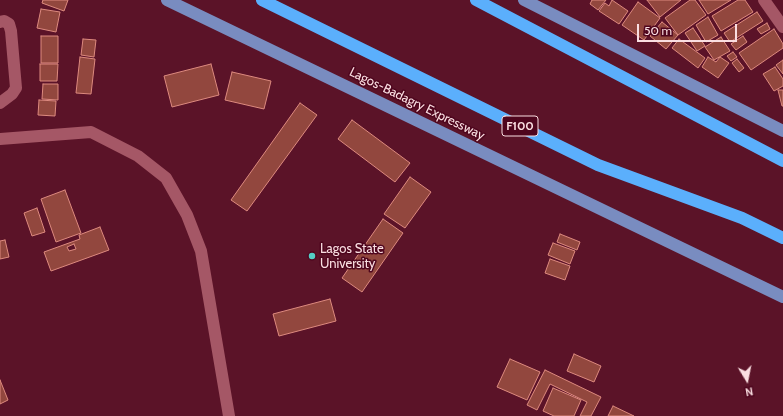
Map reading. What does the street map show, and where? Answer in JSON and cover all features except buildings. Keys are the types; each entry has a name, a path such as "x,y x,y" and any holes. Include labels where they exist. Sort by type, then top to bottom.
{"highway":[{"name":"Lagos-Badagry Expressway","path":"262,0 598,165 742,218 783,238"},
{"path":"476,0 783,161"}],"main road":[{"name":"Lagos-Badagry Expressway","path":"167,0 783,297"},
{"path":"524,0 783,131"}],"street":[{"path":"764,0 783,27"},
{"path":"0,22 4,21 9,24 11,31 16,88 12,94 0,103"},
{"path":"0,140 91,132 138,156 166,178 187,215 201,251 229,416"}],"place":[{"name":"Lagos State University","path":"312,256"}]}
